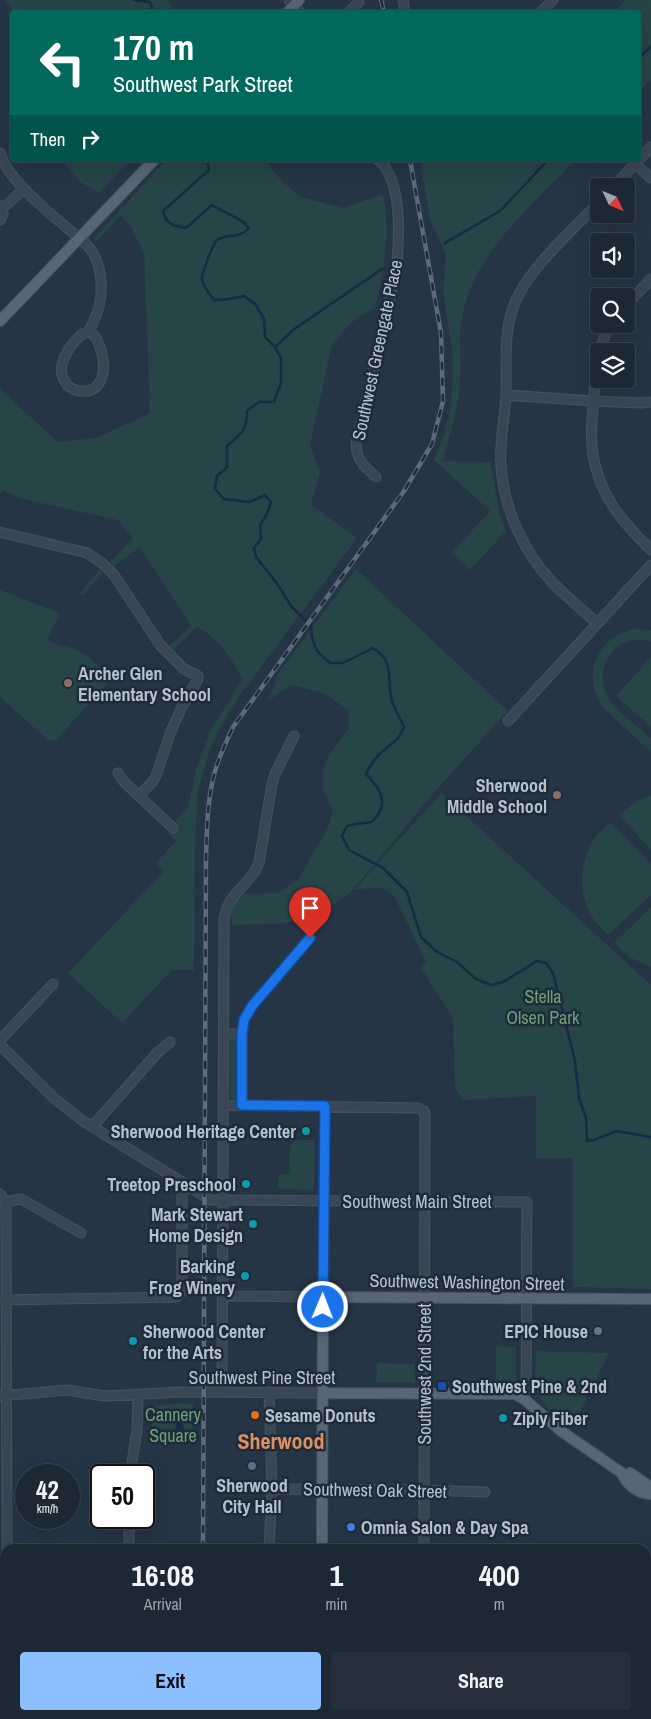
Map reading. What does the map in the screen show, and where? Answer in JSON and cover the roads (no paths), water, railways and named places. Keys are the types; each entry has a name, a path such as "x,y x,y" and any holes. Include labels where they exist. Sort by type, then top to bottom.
{"main road":[{"path":"0,322 152,162"},
{"path":"322,1544 323,1297"},
{"name":"Southwest Washington Street","path":"323,1297 651,1299"},
{"name":"Southwest Pine Street","path":"323,1393 512,1394 524,1399"},
{"path":"524,1399 561,1431 626,1473 624,1480 643,1494 650,1491"}],"street":[{"path":"543,10 553,0"},
{"path":"351,10 359,2"},
{"path":"641,158 651,147"},
{"path":"0,153 8,169 24,189 79,238 94,254 100,271 100,302 97,314 89,330 79,336 61,366 63,379 71,388 77,391 86,391 93,388 102,379 104,371 99,343 89,330"},
{"name":"Southwest Greengate Place","path":"376,477 361,463 356,454 356,444 398,259 399,227 394,185 390,175 380,162"},
{"path":"622,178 635,164 651,178"},
{"path":"0,220 3,217 1,207 24,189"},
{"path":"590,211 538,266 518,296 513,308 507,333 506,395 501,465 504,493 524,544 546,575 597,623"},
{"path":"635,296 651,279"},
{"path":"606,333 597,359 593,401 592,447 599,480 608,499 623,522 651,550"},
{"path":"506,395 593,401 651,402"},
{"path":"0,532 75,549 96,558 109,568 166,652 184,669 198,676 182,706 167,741 156,776 138,796"},
{"path":"508,721 651,565"},
{"path":"222,1392 226,910 232,898 254,873 259,863 272,784 277,768 294,736"},
{"path":"118,774 172,828"},
{"path":"242,1105 242,1034 244,1020 252,1006 310,938"},
{"path":"0,1040 53,984"},
{"path":"224,1034 242,1034"},
{"path":"92,1127 158,1052 170,1042"},
{"name":"Southwest Main Street","path":"0,1045 55,1099 92,1127 211,1200 527,1202 527,1298"},
{"path":"224,1105 325,1106 323,1297"},
{"name":"Southwest 2nd Street","path":"325,1106 418,1108 424,1110 426,1117 424,1544"},
{"path":"3,1300 177,1297 182,1291 182,1194 188,1186"},
{"path":"0,1194 5,1202 3,1300 4,1521 6,1544"},
{"path":"5,1202 21,1199 81,1233"},
{"name":"Southwest Washington Street","path":"222,1296 323,1297"},
{"path":"524,1399 526,1388 527,1298"},
{"name":"Southwest Pine Street","path":"4,1396 73,1390 105,1396 180,1392 323,1393"},
{"path":"269,1544 270,1392"},
{"path":"132,1464 137,1430 138,1395"},
{"name":"Southwest Oak Street","path":"269,1489 485,1492"},
{"path":"129,1529 129,1544"}],"water":[{"path":"182,1417 185,1436 175,1436 176,1421"}],"waterway":[{"path":"134,0 150,2 152,10"},
{"path":"641,56 651,46"},
{"path":"207,162 209,170 163,211 164,216 171,224 186,228 212,205 242,221 249,228 241,234 217,240 203,272 202,280 205,288 214,300 244,296 255,304 264,319 265,337 275,347 281,358 281,383 274,402 259,402 247,411 246,423 242,432 227,446 227,467 217,476 215,489 224,499 250,502 265,495 271,502 267,514 260,525 261,539 254,548 256,557 278,585 291,606 311,626 312,638 317,651 330,663 343,663 373,648 380,653 388,665 392,701 404,727 397,739 375,759 366,774 380,792 382,802 379,813 371,822 347,826 342,836 349,850 383,868 407,892 421,937 437,952 457,962 476,979 491,985 503,982 537,961 546,963 553,973 575,1061 579,1098 586,1118 587,1141 616,1131 651,1137"},
{"path":"445,243 500,211 546,162"},
{"path":"275,347 293,330 382,269"}],"railway":[{"path":"381,0 384,10"},
{"path":"203,1544 206,857 210,795 222,751 233,727 404,491 432,444 443,401 441,333 410,162"}],"place":[{"name":"Archer Glen Elementary School","path":"68,683"},
{"name":"Sherwood Middle School","path":"557,795"},
{"name":"Sherwood Heritage Center","path":"306,1131"},
{"name":"Treetop Preschool","path":"246,1184"},
{"name":"Mark Stewart Home Design","path":"253,1224"},
{"name":"Barking Frog Winery","path":"245,1276"},
{"name":"EPIC House","path":"598,1331"},
{"name":"Sherwood Center for the Arts","path":"133,1341"},
{"name":"Southwest Pine & 2nd","path":"442,1386"},
{"name":"Sesame Donuts","path":"255,1415"},
{"name":"Ziply Fiber","path":"503,1418"},
{"name":"Sherwood City Hall","path":"252,1466"},
{"name":"Omnia Salon & Day Spa","path":"351,1527"}],"district":[{"name":"Sherwood","path":"281,1441"}],"park label":[{"name":"Stella Olsen Park","path":"543,1006"},
{"name":"Cannery Square","path":"173,1424"}]}
